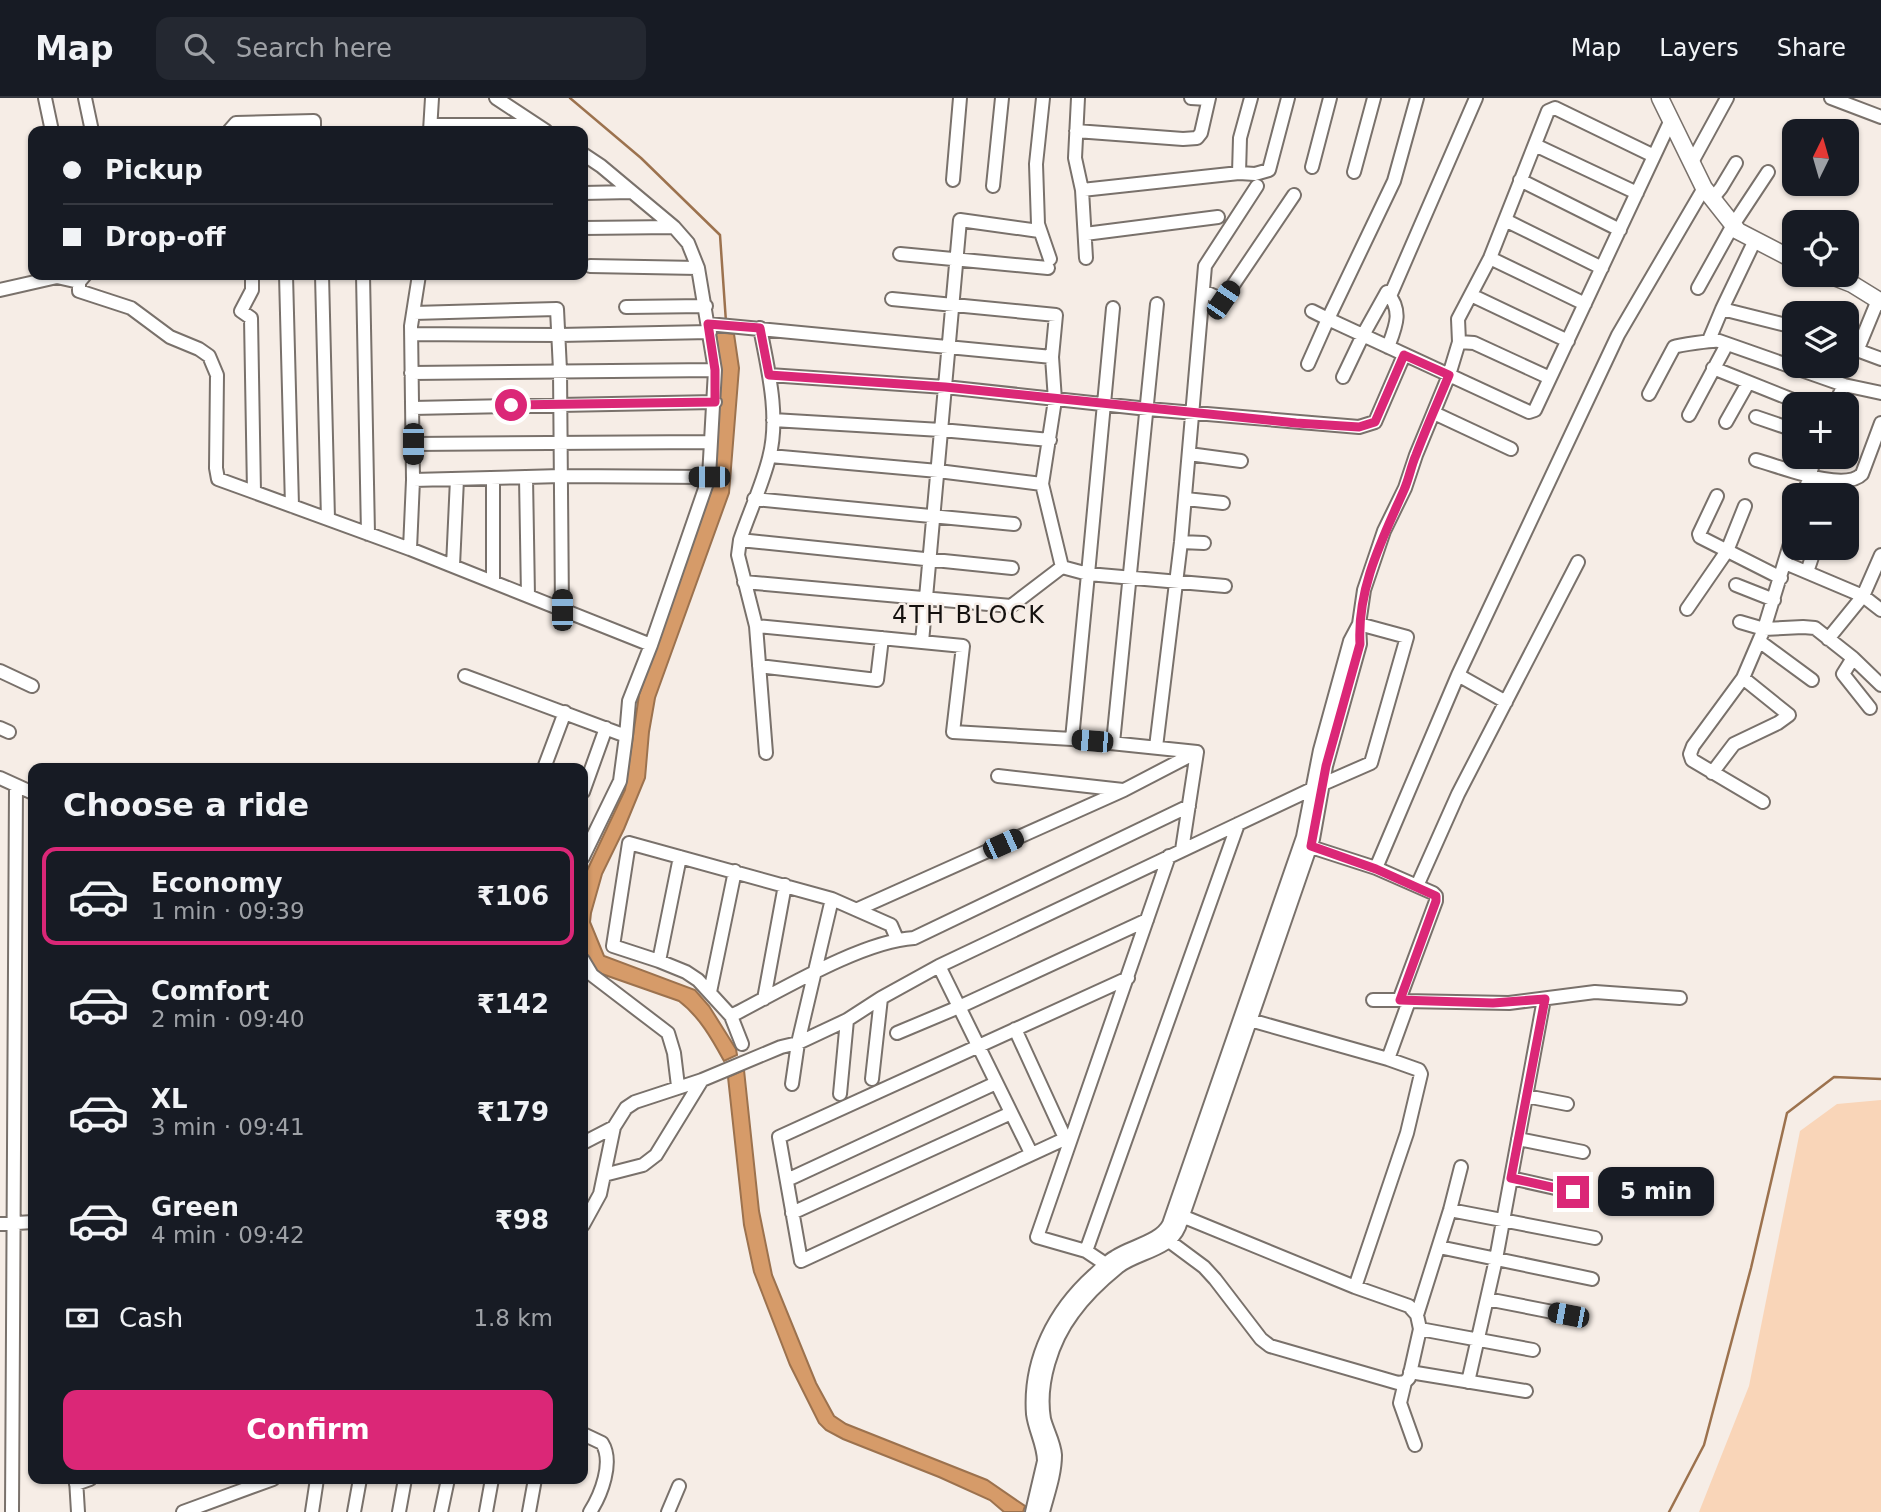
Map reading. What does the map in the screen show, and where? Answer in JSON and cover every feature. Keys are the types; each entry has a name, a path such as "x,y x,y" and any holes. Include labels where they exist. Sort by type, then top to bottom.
{"main road":[{"path":"1660,98 1708,193 1733,225 1738,231 1782,254"},
{"path":"1857,287 1879,301"}],"street":[{"path":"45,98 51,126"},
{"path":"85,98 91,126"},
{"path":"430,126 432,98"},
{"path":"496,98 538,126"},
{"path":"953,180 960,98"},
{"path":"993,186 1002,98"},
{"path":"900,254 957,260 1049,264 1039,230 1036,164 1043,98"},
{"path":"1078,98 1075,158 1082,190 1086,258"},
{"path":"1076,131 1197,138 1201,133 1209,99 1191,98"},
{"path":"1239,173 1240,138 1251,98"},
{"path":"1082,190 1239,173 1255,174 1269,170 1288,98"},
{"path":"1312,167 1330,98"},
{"path":"1354,172 1374,98"},
{"path":"1308,364 1394,181 1417,98"},
{"path":"1390,296 1476,98"},
{"path":"1692,162 1727,98"},
{"path":"1831,98 1881,117"},
{"path":"1038,1510 1053,1474 1055,1451 1044,1415 1044,1388 1058,1337 1081,1302 1120,1265 1169,1241 1177,1232 1178,1214 1303,837 1360,644 1359,624 1364,590 1384,531 1405,488 1449,375 1459,342 1458,319 1490,258 1548,111 1555,108 1654,156"},
{"path":"233,126 236,123 314,121 314,126"},
{"path":"1312,311 1529,412 1535,410 1670,122"},
{"path":"1535,145 1637,193"},
{"path":"588,159 674,227 688,243 698,268 715,370 709,477 629,701 620,781 588,847"},
{"path":"1376,869 1458,675 1623,325 1708,193 1721,188 1736,163"},
{"path":"1698,288 1733,225 1768,172"},
{"path":"1520,180 1620,230"},
{"path":"1156,747 1186,499 1205,266 1257,186"},
{"path":"588,193 632,192"},
{"path":"1203,291 1223,300 1294,195"},
{"path":"1084,234 1218,217"},
{"path":"922,642 960,220 1039,230"},
{"path":"1505,220 1602,268"},
{"path":"588,228 674,227"},
{"path":"1709,340 1755,240"},
{"path":"1490,258 1585,304"},
{"path":"590,266 698,268"},
{"path":"0,290 37,280"},
{"path":"82,280 79,291 131,308 165,334 209,356 217,375 218,479 410,549 651,645"},
{"path":"252,280 252,290 241,310 251,318 254,492"},
{"path":"286,280 292,506"},
{"path":"322,280 328,519"},
{"path":"363,280 369,534"},
{"path":"410,549 413,480 411,334 418,280"},
{"path":"1343,377 1387,292 1398,317 1388,347"},
{"path":"1472,295 1568,341"},
{"path":"892,299 1056,316 1052,357 1055,400 1042,484 1062,567"},
{"path":"1859,337 1879,301"},
{"path":"1113,743 1157,304"},
{"path":"626,307 706,306"},
{"path":"1072,740 1114,308"},
{"path":"414,313 557,309 561,404 562,610"},
{"path":"1722,309 1782,324"},
{"path":"411,334 558,335 745,327 1052,357"},
{"path":"760,328 769,375 773,420 769,456 740,540 738,555 755,626 766,753"},
{"path":"1649,394 1674,347 1709,340 1844,385 1881,393"},
{"path":"1459,342 1474,344 1550,378"},
{"path":"1689,415 1727,344"},
{"path":"1859,351 1881,359"},
{"path":"769,375 945,387 1193,414 1359,427 1375,422 1404,355"},
{"path":"1713,368 1782,396"},
{"path":"411,373 715,370"},
{"path":"1726,422 1748,383"},
{"path":"1841,392 1844,385"},
{"path":"412,408 715,402"},
{"path":"1434,413 1511,449"},
{"path":"1756,418 1782,426"},
{"path":"773,420 941,430 1050,440"},
{"path":"1756,460 1836,481 1855,480 1862,474 1881,423"},
{"path":"413,444 710,442"},
{"path":"1189,454 1241,461"},
{"path":"769,456 937,471 1042,484"},
{"path":"1808,483 1812,469"},
{"path":"413,480 561,476 709,477"},
{"path":"526,477 528,596"},
{"path":"493,478 493,582"},
{"path":"453,566 457,479"},
{"path":"1717,496 1699,536 1781,578"},
{"path":"754,499 1014,524"},
{"path":"1186,499 1223,503"},
{"path":"1687,609 1727,551 1745,506"},
{"path":"740,540 1012,568"},
{"path":"1181,541 1204,543"},
{"path":"1828,639 1863,596 1881,555"},
{"path":"1763,803 1692,760 1690,754 1743,678 1762,635 1786,560"},
{"path":"1807,572 1811,560"},
{"path":"1417,886 1458,794 1578,562"},
{"path":"1785,563 1863,596 1881,610"},
{"path":"1062,567 1088,574 1225,586"},
{"path":"744,582 1011,606 1062,567"},
{"path":"1737,585 1774,600"},
{"path":"1740,622 1762,635 1812,680"},
{"path":"588,1216 600,1194 614,1127 626,1108 635,1102 702,1080 781,1047 798,1043 847,1020 939,966 1371,763 1407,637 1359,624"},
{"path":"755,626 963,646 954,732 1197,752"},
{"path":"1762,635 1812,627 1853,658 1881,685"},
{"path":"759,667 877,680 882,638"},
{"path":"1853,658 1843,674 1870,708"},
{"path":"0,671 32,686"},
{"path":"1458,675 1506,702"},
{"path":"465,676 626,736"},
{"path":"1712,773 1734,744 1778,723 1788,715 1743,678"},
{"path":"546,763 565,712"},
{"path":"588,778 606,728"},
{"path":"858,909 1124,790 1197,752"},
{"path":"1182,850 1197,752"},
{"path":"998,776 1124,790"},
{"path":"0,778 28,791"},
{"path":"12,1512 6,1294 14,1225 16,786"},
{"path":"1038,1510 1044,1453 1033,1416 1034,1387 1039,1360 1049,1333 1064,1307 1084,1284 1114,1257 1164,1232 1178,1214 1311,846 1317,787"},
{"path":"731,1016 857,953 897,939 914,938 1189,806"},
{"path":"1086,1251 1238,824"},
{"path":"742,1044 731,1016 710,992 686,972 613,946 629,843 832,899 891,925 897,939"},
{"path":"1311,846 1433,893 1436,901 1388,1059"},
{"path":"1104,1263 1086,1251 1037,1237 1068,1137 1128,978 1169,856"},
{"path":"659,961 680,857"},
{"path":"710,992 735,871"},
{"path":"764,999 785,885"},
{"path":"792,1084 798,1043 832,899"},
{"path":"897,1033 1147,920"},
{"path":"939,966 1031,1153"},
{"path":"588,968 593,975 668,1033 674,1053 678,1086"},
{"path":"1068,1137 801,1261 779,1137 1128,978"},
{"path":"1373,1000 1493,1003 1595,992 1680,998"},
{"path":"872,1079 881,998"},
{"path":"1468,1382 1496,1259 1545,999"},
{"path":"839,1094 847,1020"},
{"path":"1250,1020 1419,1070 1422,1079 1407,1133 1355,1287"},
{"path":"1015,1029 1068,1137"},
{"path":"604,1175 643,1166 656,1155 702,1080"},
{"path":"787,1180 996,1083"},
{"path":"1526,1096 1567,1104"},
{"path":"792,1213 1011,1113"},
{"path":"588,1140 614,1127"},
{"path":"1518,1139 1583,1152"},
{"path":"1417,1315 1461,1167"},
{"path":"1511,1178 1573,1192"},
{"path":"588,1198 600,1194"},
{"path":"1450,1210 1595,1238"},
{"path":"1178,1214 1355,1287 1409,1306 1417,1315 1420,1329 1400,1403 1412,1430 1415,1445"},
{"path":"0,1224 28,1224"},
{"path":"1169,1241 1204,1267 1261,1339 1270,1346 1398,1383 1408,1377 1468,1382 1526,1391"},
{"path":"1439,1247 1592,1279"},
{"path":"1487,1299 1568,1315"},
{"path":"1420,1329 1533,1350"},
{"path":"588,1436 602,1443 607,1457 601,1489 590,1512"},
{"path":"76,1484 78,1512"},
{"path":"183,1512 259,1484"},
{"path":"312,1512 316,1484"},
{"path":"354,1512 359,1484"},
{"path":"399,1512 404,1484"},
{"path":"441,1512 447,1484"},
{"path":"486,1512 491,1484"},
{"path":"529,1512 534,1484"},
{"path":"668,1512 679,1486"}],"shaded area":[{"path":"716,332 734,334 739,368 729,493 655,698 645,778 602,874 590,922 604,956 695,990 709,1006 736,1049 737,1055 724,1061 699,1021 679,1001 602,974 595,970 588,959 588,868 625,790 639,695 715,480 720,365"},
{"path":"744,1070 759,1211 772,1275 816,1383 834,1416 846,1424 987,1480 1025,1506 1023,1512 1004,1512 990,1500 843,1439 819,1423 790,1365 754,1272 744,1225 728,1077"},
{"path":"1881,1100 1881,1512 1699,1512 1749,1386 1800,1131 1837,1104"}],"waterway":[{"path":"570,98 641,158 720,235 726,322"},
{"path":"1669,1512 1704,1445 1751,1268 1787,1113 1834,1077 1881,1079"}],"district":[{"name":"4TH BLOCK","path":"969,615"}],"route":[{"path":"511,405 715,402 715,370 708,324 760,328 769,375 945,387 1296,423 1359,427 1375,422 1404,355 1449,375 1405,488 1384,531 1364,590 1359,624 1360,644 1326,766 1311,846 1376,869 1436,896 1400,1000 1509,1003 1545,999 1511,1178 1573,1192"}]}
